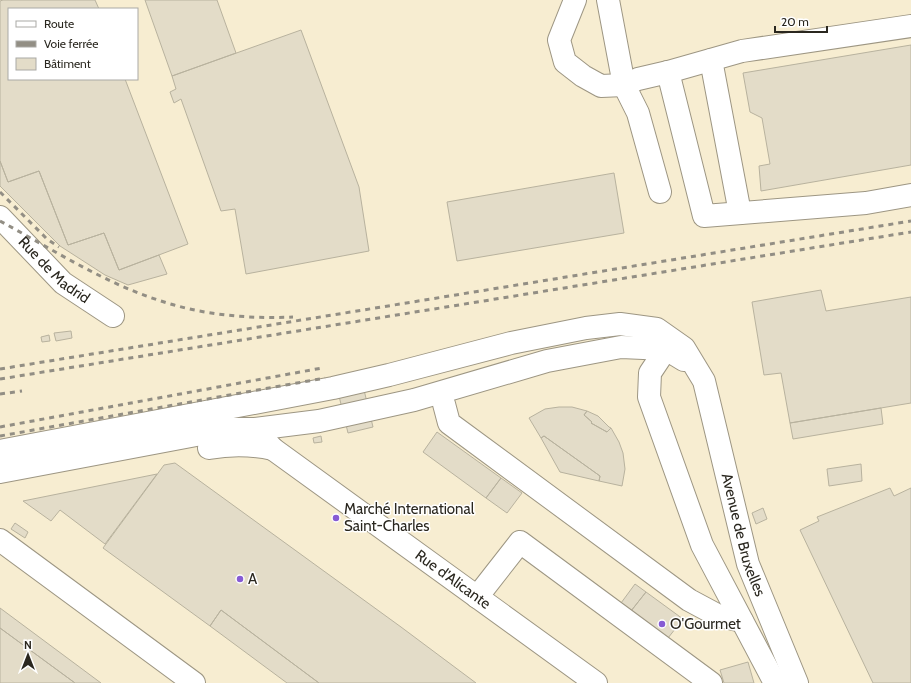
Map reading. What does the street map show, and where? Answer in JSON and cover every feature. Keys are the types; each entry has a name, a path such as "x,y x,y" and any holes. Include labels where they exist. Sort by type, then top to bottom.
{"street":[{"path":"575,0 559,40 565,62 583,76 601,86 624,85 638,79 742,51 911,26"},
{"path":"608,0 624,85 638,113 660,192"},
{"path":"711,60 740,213"},
{"path":"668,72 704,216 866,203 911,195"},
{"name":"Rue de Madrid","path":"0,217 63,283 113,316"},
{"path":"0,451 333,388 389,376 511,343 586,328 620,324 657,329 684,348 704,381"},
{"path":"0,472 228,429 310,408 416,386 531,354 589,340 630,338 666,349 685,361 704,381"},
{"path":"228,429 255,428 319,421 414,400 547,361 621,347 666,349"},
{"path":"255,428 281,436 328,434 569,370 629,359 666,349"},
{"path":"666,349 650,373 649,397 702,545 775,683"},
{"name":"Avenue de Bruxelles","path":"704,381 748,564 797,683"},
{"path":"444,404 449,423 689,600 717,615 742,621"},
{"name":"Rue d'Alicante","path":"255,428 273,449 596,683"},
{"path":"0,483 100,468 230,444 251,444 273,449"},
{"path":"0,540 194,683"},
{"path":"477,597 520,542 711,683"}],"shaded area":[{"path":"0,0 911,0 911,683 0,683"}],"building":[{"path":"95,0 99,8 8,8 8,80 125,80 188,244 119,270 104,233 68,245 39,171 8,182 0,161 0,1"},
{"path":"145,0 217,0 236,53 172,76"},
{"path":"301,30 359,187 369,251 246,274 235,209 221,211 181,99 174,103 170,92 176,89 172,76"},
{"path":"911,45 911,165 761,191 759,166 770,164 762,118 750,112 743,73"},
{"path":"0,161 8,182 39,171 68,245 104,233 119,270 159,255 167,274 128,285 105,275 60,246 0,186"},
{"path":"614,173 624,233 457,261 447,202"},
{"path":"821,290 826,311 911,297 911,403 790,423 781,373 764,375 752,302"},
{"path":"71,331 72,338 56,341 54,333"},
{"path":"49,335 50,341 42,342 41,337"},
{"path":"364,390 373,427 348,433 339,396"},
{"path":"572,407 587,411 584,415 592,422 591,423 607,432 611,428 623,453 625,469 622,486 599,481 600,476 544,436 541,438 529,418 545,409"},
{"path":"881,408 883,424 793,439 790,423"},
{"path":"587,411 598,416 611,428 607,432 591,423 592,422 584,415"},
{"path":"437,432 501,478 486,498 423,452"},
{"path":"321,436 322,442 314,443 313,438"},
{"path":"544,436 600,476 599,481 560,472 541,438"},
{"name":"A","path":"175,463 476,683 319,683 221,610 210,626 103,548 164,465"},
{"path":"861,464 862,481 829,486 827,469"},
{"path":"157,474 105,544 60,510 51,521 23,501"},
{"path":"501,478 522,493 507,513 486,498"},
{"path":"890,488 894,496 911,488 911,683 873,683 800,530 819,521 817,517"},
{"path":"763,508 767,519 756,524 752,513"},
{"path":"15,523 28,532 25,538 11,529"},
{"path":"635,584 646,592 631,611 621,603"},
{"path":"646,592 683,619 668,638 631,611"},
{"path":"0,608 101,683 75,683 0,628"},
{"path":"221,610 319,683 287,683 210,626"},
{"path":"0,628 75,683 0,683"},
{"path":"748,662 754,683 724,683 720,670"}],"railway":[{"path":"0,192 47,239 59,247"},
{"path":"0,221 119,285 161,301 209,313 243,317 293,317"},
{"path":"0,369 911,221"},
{"path":"0,379 911,232"},
{"path":"0,427 322,368"},
{"path":"0,436 325,378"},
{"path":"0,394 22,391"}],"place":[{"name":"Marché International Saint-Charles","path":"336,518"},
{"name":"A","path":"240,579"},
{"name":"O'Gourmet","path":"662,624"}]}
